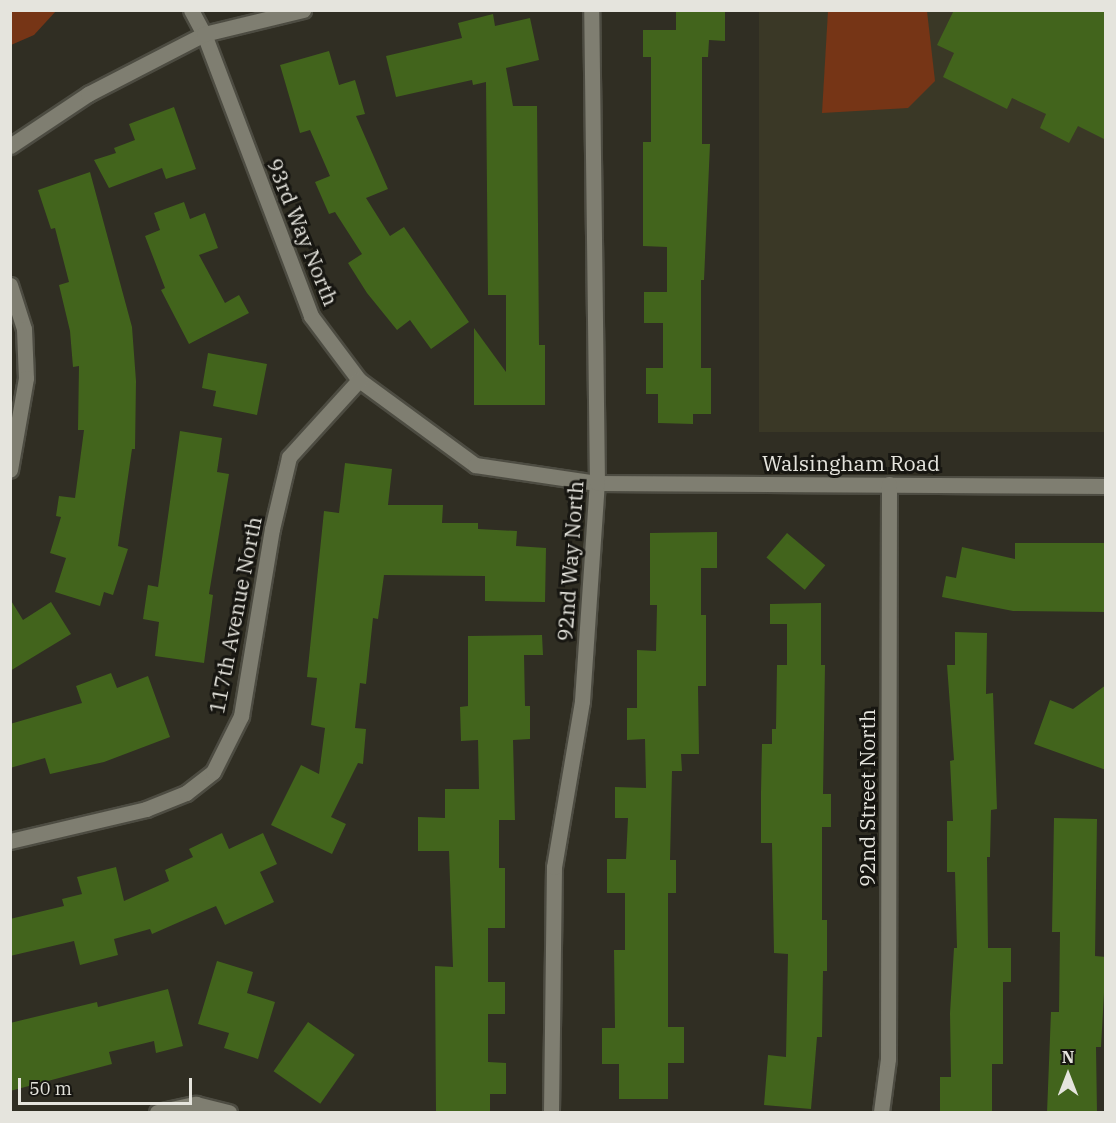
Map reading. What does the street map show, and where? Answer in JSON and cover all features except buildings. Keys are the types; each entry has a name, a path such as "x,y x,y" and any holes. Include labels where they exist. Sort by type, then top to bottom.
{"street":[{"name":"93rd Way North","path":"191,10 204,34 311,316 359,380 476,465 597,483"},
{"path":"10,146 88,94 204,34 303,10"},
{"name":"92nd Way North","path":"551,1113 554,867 582,701 597,483 591,10"},
{"path":"10,285 24,328 26,378 10,470"},
{"name":"117th Avenue North","path":"10,841 146,809 186,793 213,772 241,716 272,529 289,457 359,380"},
{"name":"Walsingham Road","path":"597,483 1106,486"},
{"name":"92nd Street North","path":"881,1113 888,1059 889,484"},
{"path":"157,1113 196,1104 229,1113"}],"shaded area":[{"path":"11,10 56,11 34,35 11,45"},
{"path":"759,11 1105,11 1105,432 759,432"},
{"path":"828,11 927,11 935,81 908,108 822,113"}]}
